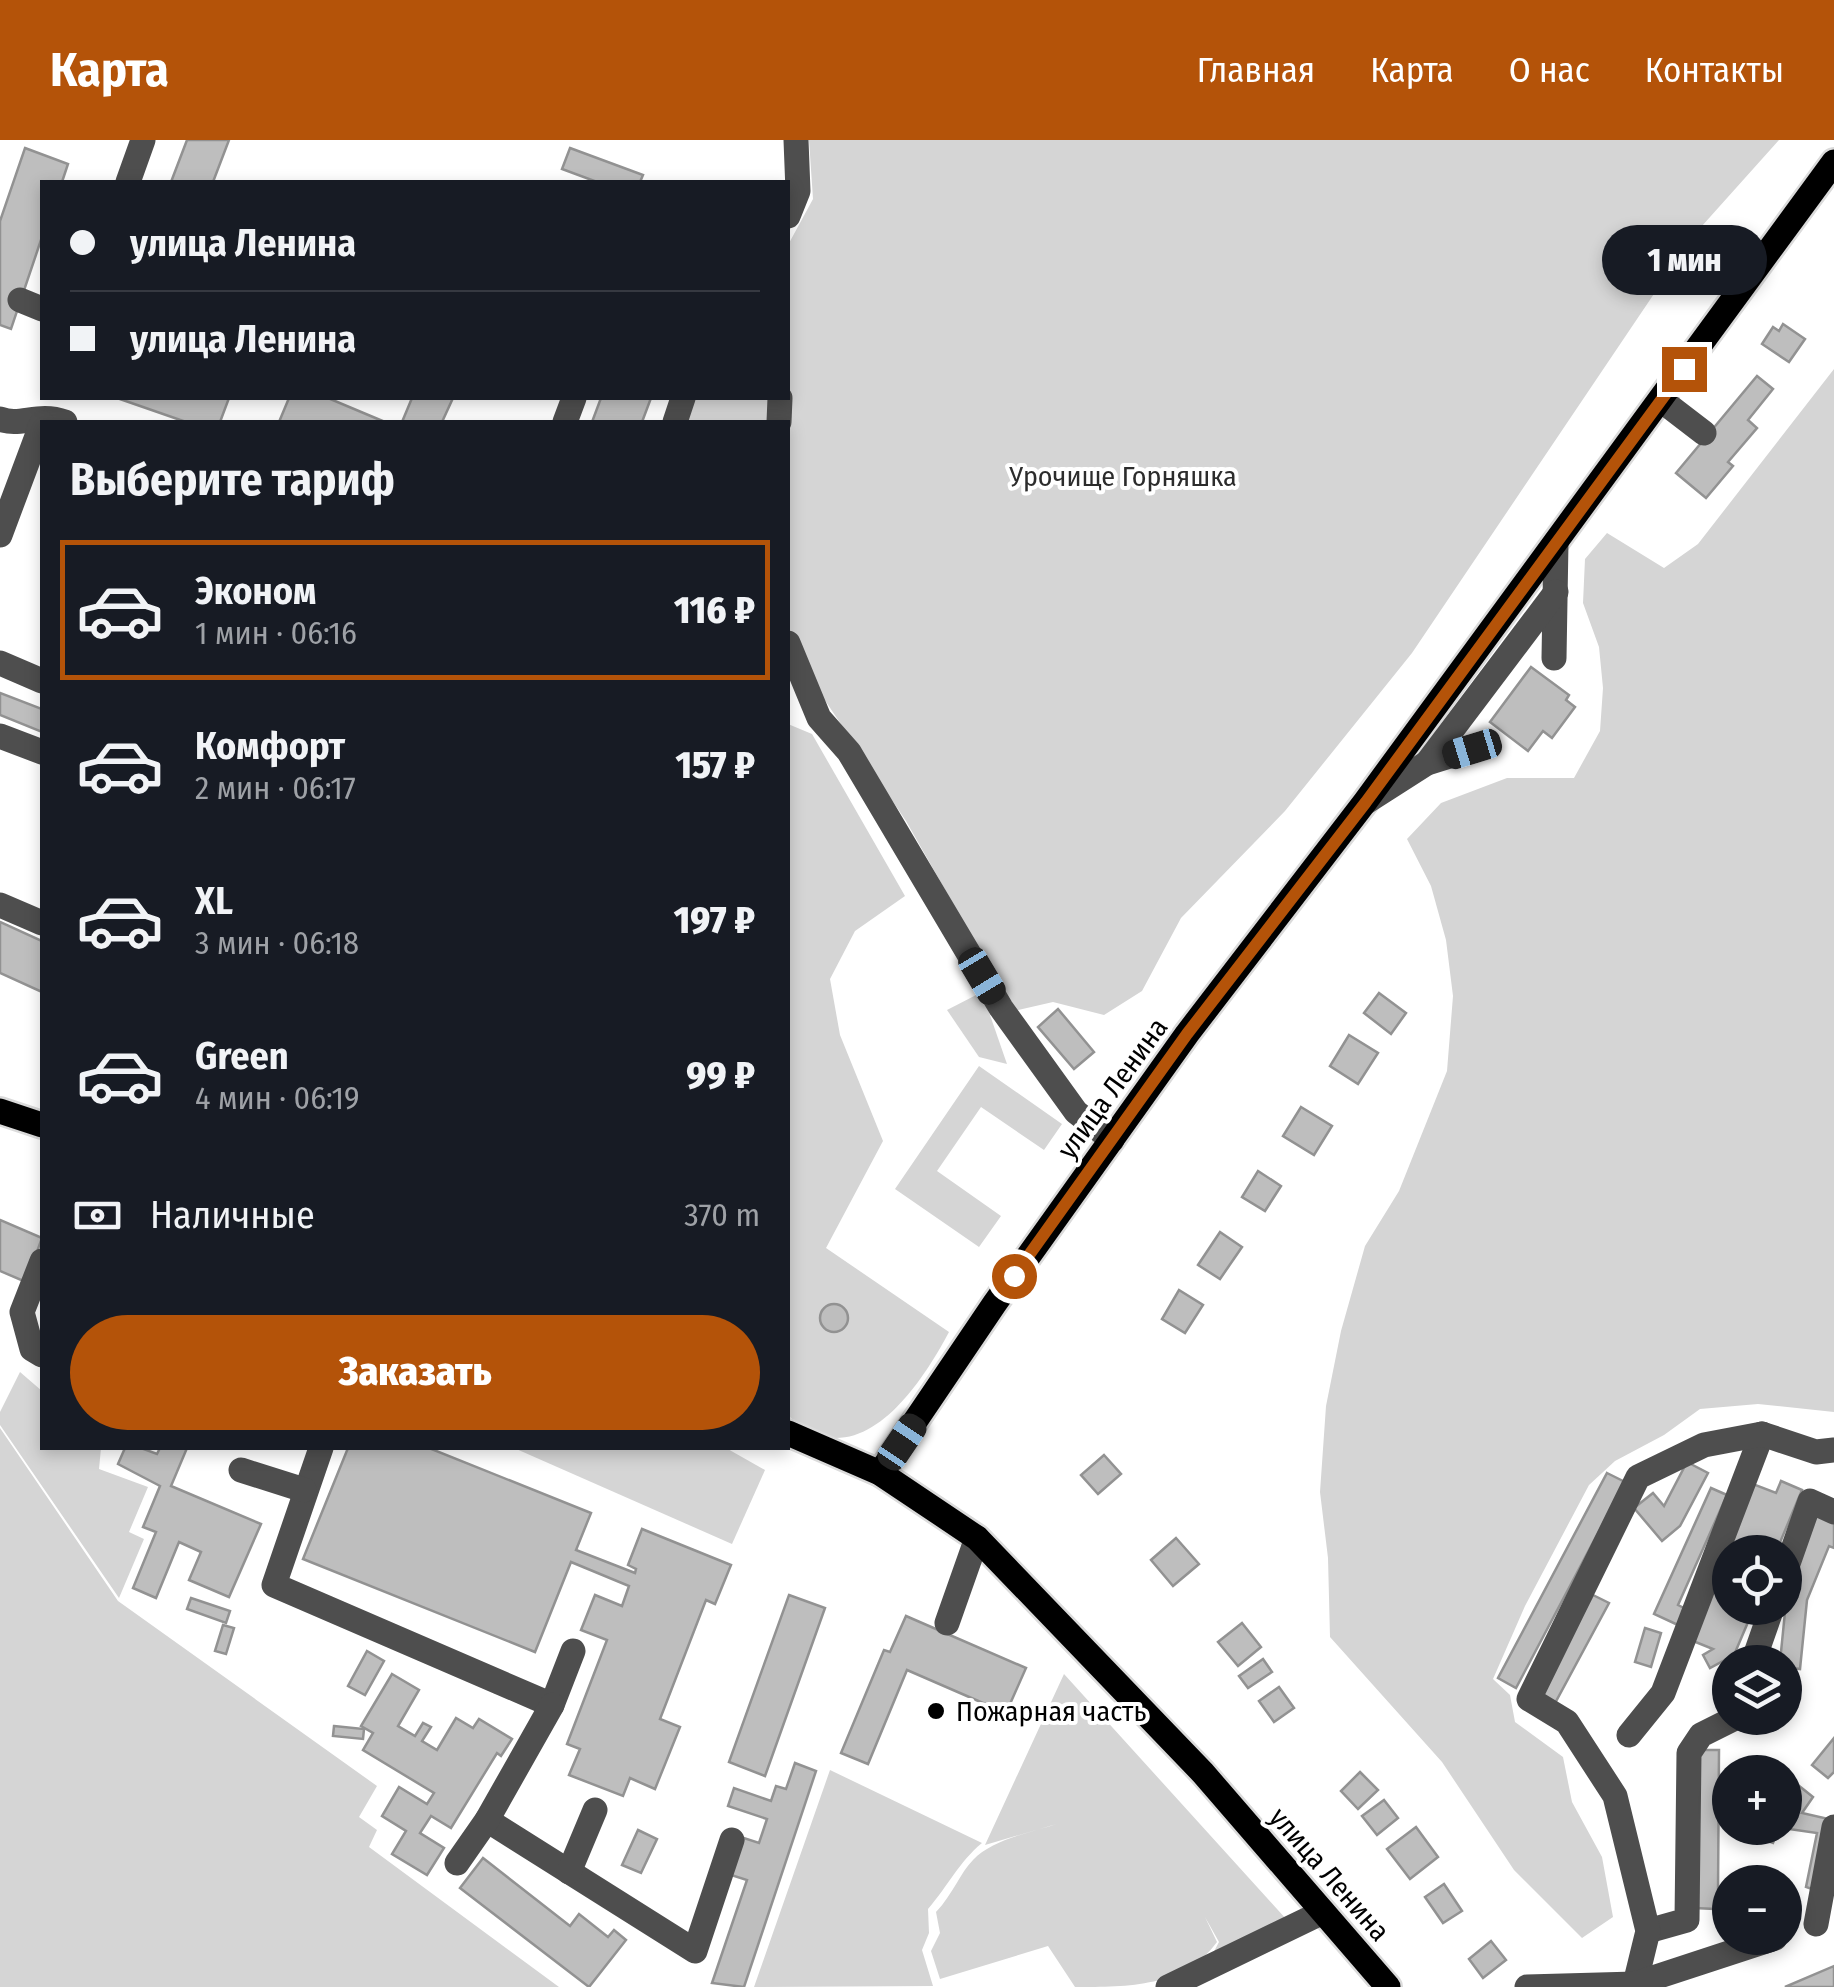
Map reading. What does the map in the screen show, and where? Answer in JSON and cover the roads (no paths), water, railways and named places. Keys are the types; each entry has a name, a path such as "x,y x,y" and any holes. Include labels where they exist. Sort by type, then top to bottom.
{"main road":[{"name":"улица Ленина","path":"1388,1987 1203,1773 977,1538 880,1473 1187,1034 1366,802 1661,400 1830,179"},
{"path":"0,1111 40,1125"},
{"path":"790,1435 880,1473"}],"street":[{"path":"129,180 143,140"},
{"path":"790,211 798,191 796,140"},
{"path":"1661,400 1704,433"},
{"path":"0,419 9,422 50,416"},
{"path":"0,534 40,440"},
{"path":"1554,658 1556,542"},
{"path":"1427,763 1556,592"},
{"path":"790,648 820,718 849,752 1002,1008 1076,1112 1112,1140"},
{"path":"0,663 40,680"},
{"path":"790,706 820,718"},
{"path":"0,736 40,751"},
{"path":"1366,802 1427,763 1472,749"},
{"path":"0,905 40,922"},
{"path":"40,1266 22,1312 32,1350 40,1354"},
{"path":"1635,1984 1648,1931 1615,1796 1568,1722 1529,1698 1638,1477 1704,1445 1762,1434 1816,1452 1834,1450"},
{"path":"1630,1735 1663,1694 1762,1434"},
{"path":"320,1450 274,1585 552,1704"},
{"path":"241,1470 304,1490"},
{"path":"1798,1535 1810,1501 1834,1512"},
{"path":"946,1623 977,1538"},
{"path":"457,1863 487,1820 552,1704 573,1652"},
{"path":"1648,1931 1688,1920 1689,1753 1701,1735 1712,1730"},
{"path":"569,1872 595,1810"},
{"path":"487,1820 694,1951 732,1840"},
{"path":"1825,1924 1834,1827"},
{"path":"1168,1987 1323,1912"},
{"path":"1527,1987 1635,1984 1723,1955"}],"place":[{"name":"Пожарная часть","path":"936,1711"}],"park label":[{"name":"Урочище Горняшка","path":"1123,476"}]}
